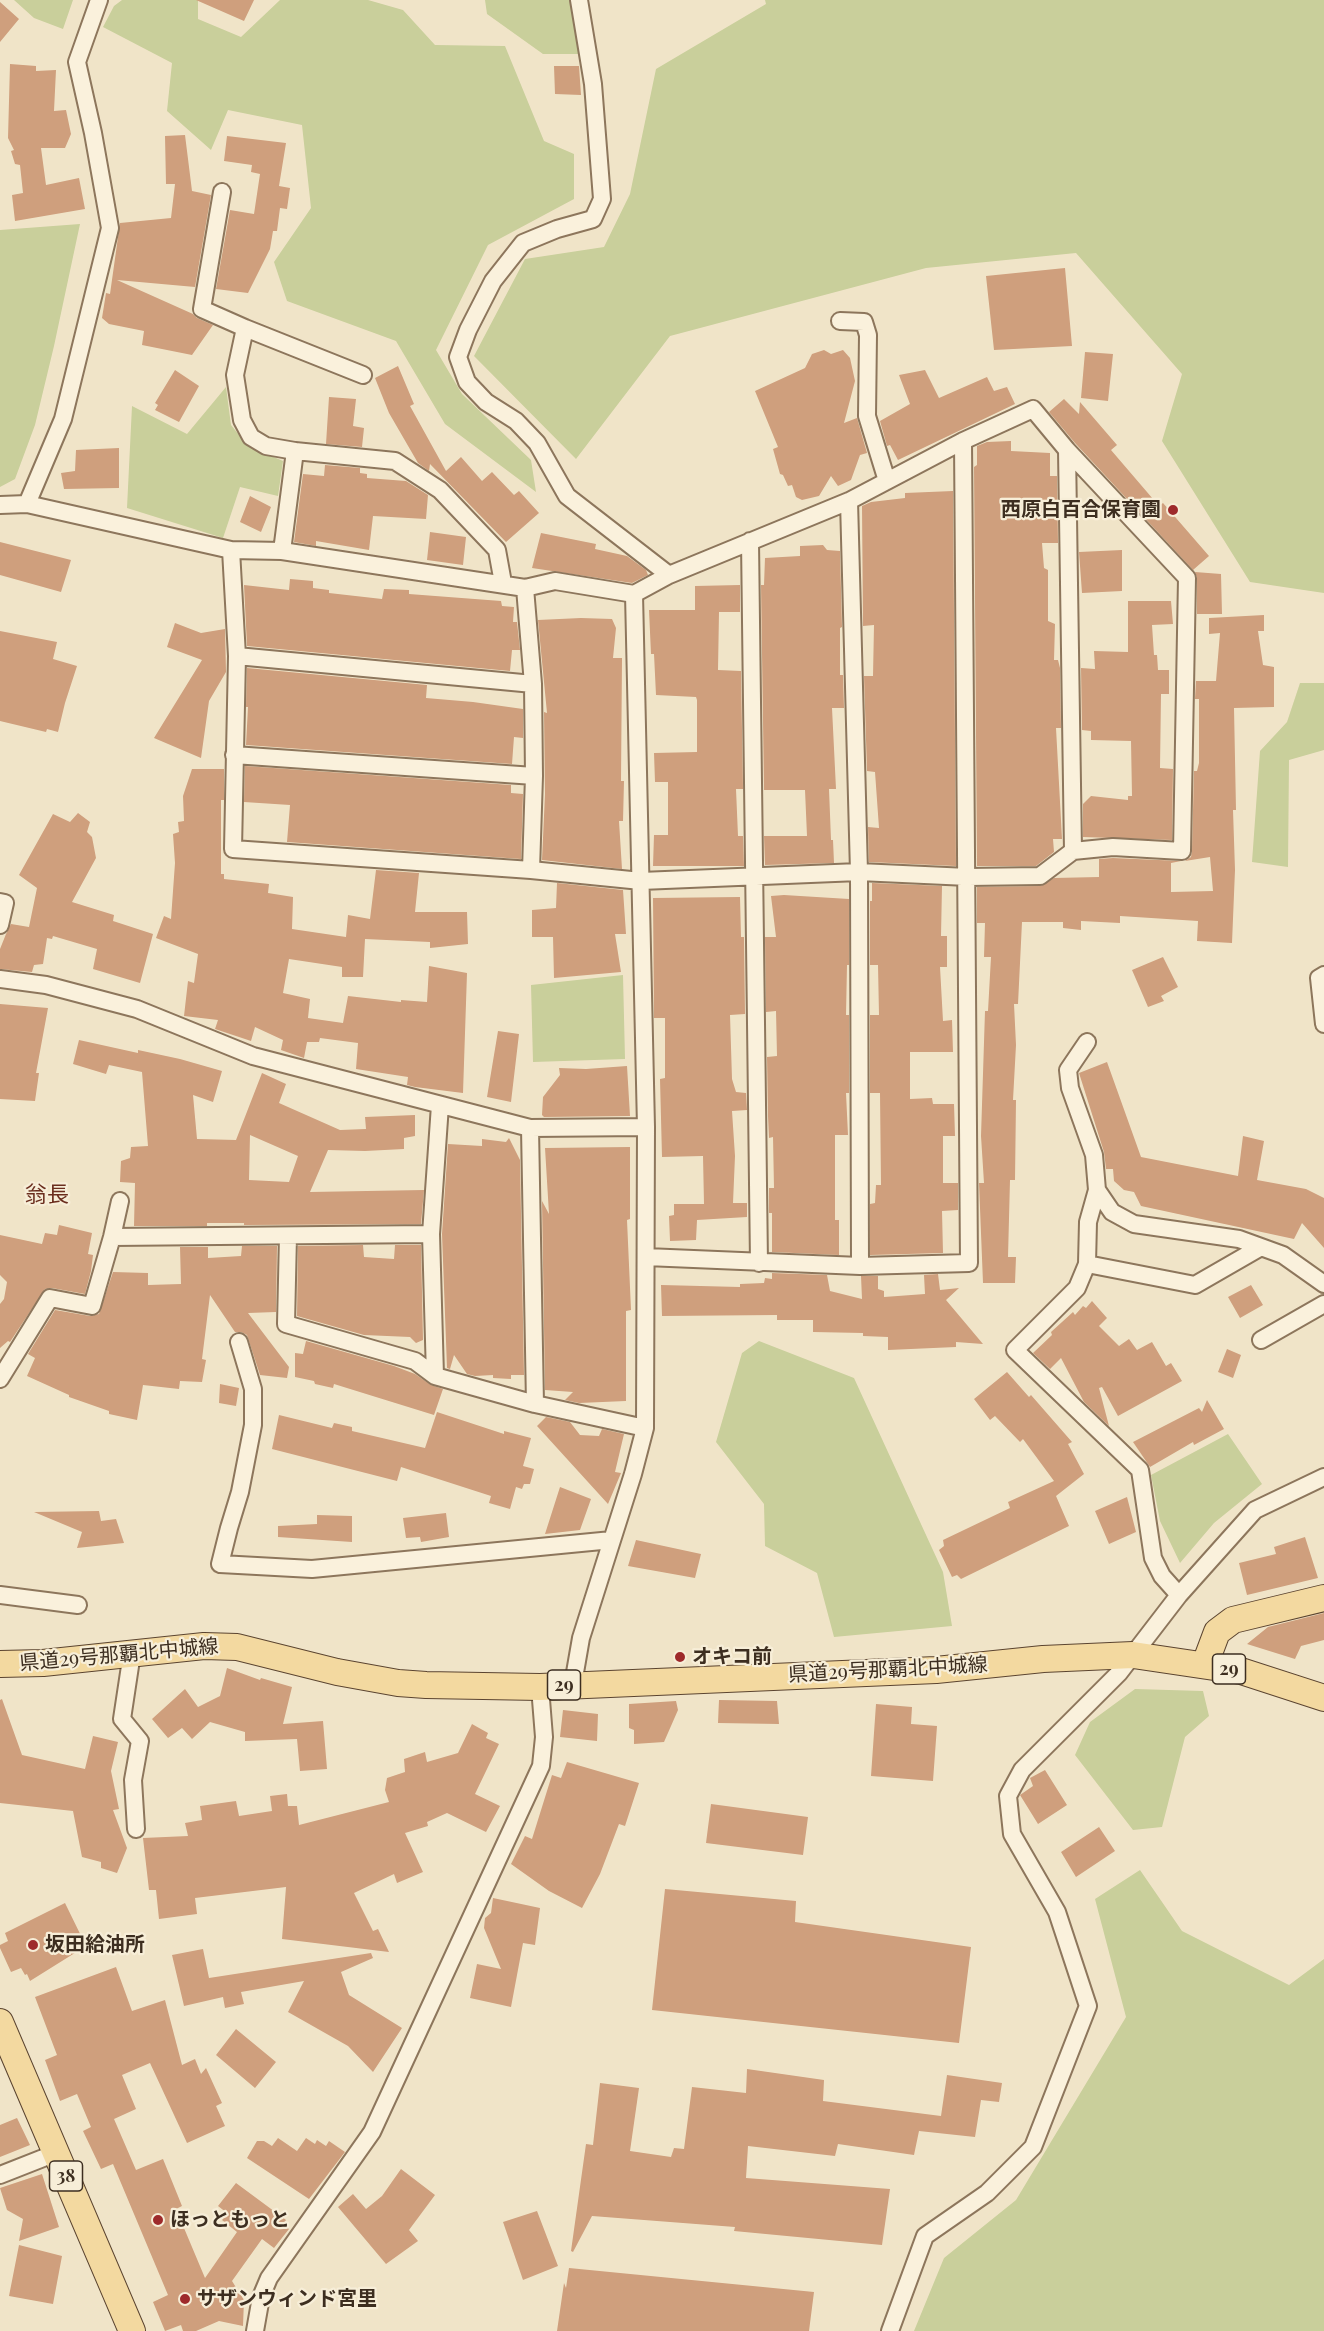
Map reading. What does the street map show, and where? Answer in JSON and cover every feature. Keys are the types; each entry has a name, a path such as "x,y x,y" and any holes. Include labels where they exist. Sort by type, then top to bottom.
{"main road":[{"name":"29","path":"1204,1664 1217,1632 1233,1620 1324,1598"},
{"name":"県道29号那覇北中城線","path":"0,1664 43,1663 204,1646 237,1647 338,1672 398,1683 435,1686 540,1687 924,1671 1043,1659 1133,1655 1241,1671 1324,1698"},
{"name":"38","path":"0,2022 132,2331"}],"street":[{"path":"27,504 63,419 110,228 93,133 77,62 99,0"},
{"path":"579,0 593,84 602,199 593,219 557,229 523,243 493,281 468,330 458,357 467,382 486,402 516,422 537,443 567,496 669,575"},
{"path":"222,192 202,309 363,375"},
{"path":"840,321 864,322 868,335 867,416 887,481"},
{"path":"245,328 236,375 242,420 250,437 266,446 295,451 395,461 440,490 497,550 503,583"},
{"path":"0,505 27,504 231,550 282,551 525,588 555,581 634,594 669,575 849,501 963,441 1033,409 1067,450 1187,578 1182,851 1113,847 1073,851 1040,876 968,877 859,872 641,880 233,849 237,656 231,550"},
{"path":"646,1257 860,1266 969,1263 968,877 963,441"},
{"path":"1067,450 1073,851"},
{"path":"282,551 295,451"},
{"path":"849,501 859,872 860,1266"},
{"path":"750,541 759,1263"},
{"path":"525,588 533,684 534,776 531,870"},
{"path":"573,1684 581,1638 633,1474 645,1428 646,1127 634,594"},
{"path":"237,656 533,684"},
{"path":"234,755 534,776"},
{"path":"0,902 5,903 0,925"},
{"path":"1324,975 1319,978 1324,1024"},
{"path":"0,979 46,985 137,1009 253,1056 530,1128 646,1127"},
{"path":"1087,1042 1068,1070 1070,1088 1094,1155 1097,1190 1088,1222 1087,1264 1077,1288 1015,1350 1140,1470 1153,1558 1162,1576 1179,1595"},
{"path":"435,1376 431,1234 440,1105"},
{"path":"530,1128 535,1404"},
{"path":"1097,1190 1112,1212 1134,1224 1239,1239 1283,1255 1324,1284"},
{"path":"0,1379 50,1298 92,1306 120,1201"},
{"path":"112,1237 431,1234"},
{"path":"288,1236 286,1324 415,1361 435,1376 535,1404 645,1428"},
{"path":"1087,1264 1195,1285 1261,1247"},
{"path":"1261,1340 1324,1304"},
{"path":"239,1342 253,1389 253,1425 240,1492 220,1564 312,1569 612,1540"},
{"path":"890,2331 925,2236 987,2193 1033,2147 1088,2006 1056,1912 1012,1834 1008,1796 1022,1770 1097,1696 1133,1655 1179,1595 1255,1510 1324,1477"},
{"path":"0,1595 78,1605"},
{"path":"132,1653 122,1719 140,1741 133,1780 136,1829"},
{"path":"255,2331 261,2296 269,2278 372,2132 541,1766 543,1737 540,1687"},
{"path":"0,2175 57,2153"}],"green space":[{"path":"14,0 73,0 63,29 34,18"},
{"path":"122,0 198,0 198,19 241,37 280,0 368,0 403,10 435,45 505,46 544,141 574,154 574,199 488,245 436,350 462,394 531,460 536,492 445,424 396,341 287,301 274,262 311,208 302,125 228,110 211,150 167,111 172,63 103,27 114,6"},
{"path":"485,0 571,0 584,54 543,54 487,14"},
{"path":"765,0 1324,0 1324,593 1250,582 1162,441 1182,374 1076,253 926,268 670,336 576,459 474,356 525,259 604,247 630,194 656,69 766,4"},
{"path":"80,224 35,425 15,479 0,487 0,230"},
{"path":"226,387 231,425 248,446 283,461 278,496 240,487 223,538 127,508 132,406 187,434"},
{"path":"1300,683 1324,683 1324,750 1289,760 1288,867 1252,862 1260,751 1287,722"},
{"path":"623,975 625,1059 533,1062 531,985"},
{"path":"759,1341 854,1378 943,1572 952,1626 834,1637 817,1573 765,1546 764,1504 716,1442 742,1353"},
{"path":"1228,1434 1262,1484 1214,1523 1180,1563 1160,1521 1151,1475"},
{"path":"1135,1689 1203,1691 1209,1716 1185,1737 1162,1827 1133,1830 1075,1755 1090,1722"},
{"path":"1140,1870 1182,1931 1289,1985 1324,1959 1324,2331 914,2331 944,2258 1016,2200 1126,2017 1095,1899"}],"building":[{"path":"196,0 254,0 244,21"},
{"path":"0,2 19,19 0,42"},
{"path":"10,64 36,66 36,71 56,70 54,111 66,110 71,134 65,148 41,148 46,185 79,178 85,209 15,221 12,195 23,193 20,165 15,164 11,151 14,150 8,138"},
{"path":"554,66 579,66 581,95 555,94"},
{"path":"185,135 192,191 211,195 195,287 117,280 213,325 192,355 142,345 144,331 109,324 102,318 106,293 110,294 120,223 171,218 175,184 166,184 165,136"},
{"path":"227,136 286,143 279,186 290,188 287,209 280,208 277,231 273,231 270,249 248,293 216,289 230,210 254,214 260,174 251,172 252,165 224,161"},
{"path":"1065,268 1072,346 994,350 986,276"},
{"path":"824,350 831,354 843,350 850,358 855,381 844,423 857,418 867,453 860,455 851,480 838,486 831,476 819,496 802,500 796,497 792,485 788,486 783,475 780,474 773,449 778,447 755,391 805,368 812,354"},
{"path":"1085,352 1113,354 1108,401 1081,398"},
{"path":"398,366 414,404 410,406 446,471 461,457 482,481 492,472 514,495 519,491 539,513 506,542 430,464 429,471 418,463 389,413 375,378"},
{"path":"175,370 199,386 179,422 155,410 158,405 155,403"},
{"path":"925,370 939,398 987,377 994,391 1007,387 1015,404 898,460 890,445 887,446 880,421 910,404 899,375"},
{"path":"329,397 356,399 353,426 364,428 362,447 326,444"},
{"path":"1064,399 1079,414 1080,402 1117,445 1111,450 1159,506 1163,503 1209,556 1193,570 1049,412"},
{"path":"1011,441 1011,451 1050,453 1050,476 1057,476 1058,543 1042,543 1044,568 1048,570 1048,621 1055,624 1054,660 1058,660 1060,668 1061,728 1056,728 1062,839 1053,839 1054,852 1036,866 977,866 974,467 977,465 977,446 987,442"},
{"path":"119,448 119,488 64,489 61,473 75,471 76,450"},
{"path":"325,465 360,468 360,473 367,474 367,478 406,481 428,495 426,519 373,516 369,550 316,541 316,546 294,542 303,474 324,476"},
{"path":"953,491 956,866 869,862 868,827 879,828 875,772 867,771 864,676 873,676 874,625 863,626 862,506 871,502 905,498 905,493"},
{"path":"250,496 271,507 261,532 240,522"},
{"path":"430,532 466,537 463,565 427,560"},
{"path":"541,533 596,544 595,549 627,556 646,570 648,575 632,583 532,568"},
{"path":"0,542 71,560 61,592 0,575"},
{"path":"823,545 827,550 840,551 842,627 840,628 840,675 843,675 844,708 832,708 836,789 829,789 834,863 765,865 764,836 807,836 805,790 764,790 761,585 764,585 765,558 800,556 800,546"},
{"path":"1122,550 1122,591 1082,593 1079,552"},
{"path":"1195,572 1221,574 1222,614 1197,614"},
{"path":"290,579 313,581 313,588 329,590 329,593 382,599 384,589 409,590 409,594 501,601 502,606 514,607 513,622 517,622 520,650 512,650 510,671 247,646 244,585 289,590"},
{"path":"740,585 740,612 719,612 718,670 741,671 743,789 736,789 738,836 743,836 744,866 653,866 654,835 668,835 668,782 655,782 654,753 697,752 697,700 696,697 656,695 649,610 695,610 695,586"},
{"path":"1128,601 1171,601 1173,624 1152,625 1154,655 1157,655 1158,670 1169,670 1169,694 1161,694 1160,768 1173,769 1172,840 1083,837 1083,804 1091,796 1128,800 1128,796 1132,796 1131,741 1091,740 1091,731 1082,730 1081,668 1095,669 1094,651 1128,652"},
{"path":"1264,615 1264,631 1258,631 1263,665 1274,667 1274,707 1234,708 1236,810 1233,810 1235,870 1232,943 1197,941 1198,921 1120,916 1120,923 1081,921 1081,930 1063,928 1063,922 1022,922 1018,1004 1014,1004 1015,1180 1010,1180 1008,1257 1016,1257 1015,1283 983,1283 979,1183 984,1183 981,1136 985,1011 988,1011 991,957 984,957 985,923 977,923 977,887 1040,886 1054,878 1099,877 1099,859 1113,858 1181,861 1171,863 1171,892 1213,891 1210,857 1185,861 1191,857 1192,851 1194,771 1197,771 1199,763 1199,699 1195,699 1196,681 1216,681 1220,633 1209,634 1209,618"},
{"path":"612,619 616,628 613,658 622,658 621,781 624,781 623,821 619,821 622,869 542,860 545,794 544,712 547,713 538,620"},
{"path":"175,623 201,633 225,629 226,672 209,701 201,758 154,738 202,660 167,647"},
{"path":"0,631 57,642 53,659 77,666 58,732 47,729 46,732 0,721"},
{"path":"247,668 427,685 426,698 523,709 523,738 514,737 512,764 246,745"},
{"path":"245,766 511,785 511,793 523,794 521,859 287,842 290,805 244,802"},
{"path":"192,769 224,769 224,800 221,800 221,874 224,874 224,879 269,884 268,893 293,897 292,929 346,937 348,915 370,919 376,870 419,873 415,912 467,912 468,944 430,948 430,942 365,939 363,977 342,977 342,967 289,959 283,993 310,999 308,1018 343,1023 348,996 401,1002 401,1000 427,1002 429,966 467,973 463,1093 415,1087 407,1085 408,1077 356,1069 358,1043 320,1038 319,1042 307,1042 304,1058 281,1050 283,1040 255,1027 251,1041 215,1029 218,1020 184,1016 188,981 194,983 198,954 156,938 164,916 171,919 175,863 173,834 179,832 178,822 184,821 183,796"},
{"path":"78,813 90,822 87,832 92,837 96,858 72,902 114,915 113,921 153,934 140,983 93,969 97,949 53,936 52,939 47,938 43,964 34,965 32,972 0,969 0,949 6,934 11,924 29,927 37,888 19,875 53,814 70,822"},
{"path":"557,883 623,890 626,934 615,934 621,972 554,978 553,937 532,937 532,910 556,908"},
{"path":"872,883 942,886 941,936 947,936 947,967 940,967 943,1021 952,1020 953,1052 910,1052 910,1099 932,1098 933,1104 954,1104 955,1136 943,1136 943,1183 958,1183 958,1210 942,1211 943,1253 870,1255 870,1204 875,1203 876,1185 881,1185 880,1093 870,1093 870,1015 879,1015 878,965 870,965"},
{"path":"771,896 849,899 846,1015 849,1015 849,1093 846,1093 848,1135 835,1135 835,1220 839,1220 839,1255 772,1252 772,1213 769,1213 769,1188 774,1188 773,1137 769,1138 767,1057 777,1056 776,1011 766,1012 765,937 776,937"},
{"path":"740,897 741,937 744,937 745,1014 730,1015 732,1079 736,1092 746,1093 747,1110 732,1111 735,1156 733,1203 747,1203 747,1217 697,1220 696,1240 670,1241 669,1216 674,1215 674,1204 704,1204 703,1156 662,1157 660,1079 665,1078 665,1018 654,1018 653,898"},
{"path":"1163,957 1178,987 1161,996 1164,1001 1148,1007 1132,970"},
{"path":"0,1004 48,1008 36,1073 39,1073 35,1101 0,1099"},
{"path":"498,1031 519,1034 511,1102 487,1097"},
{"path":"79,1040 138,1053 138,1050 180,1059 222,1071 213,1102 193,1095 197,1139 236,1140 262,1073 286,1084 279,1103 340,1130 366,1129 365,1117 415,1115 415,1136 404,1138 404,1149 328,1150 310,1192 424,1190 421,1224 244,1225 244,1223 207,1223 207,1226 134,1226 135,1183 120,1182 121,1161 130,1158 131,1147 148,1146 142,1072 109,1065 106,1074 73,1064","holes":["250,1135 298,1156 289,1182 249,1180"]},
{"path":"1107,1062 1141,1157 1238,1176 1243,1136 1264,1141 1257,1180 1306,1189 1324,1198 1324,1248 1302,1223 1294,1239 1141,1206 1134,1192 1124,1190 1114,1181 1113,1169 1106,1169 1104,1152 1079,1073"},
{"path":"627,1066 630,1116 544,1117 542,1115 543,1097 560,1075 559,1068"},
{"path":"509,1138 520,1160 524,1375 511,1375 511,1379 493,1378 493,1375 467,1374 454,1355 450,1369 447,1368 442,1234 448,1144 482,1146 482,1139 506,1142"},
{"path":"630,1147 630,1219 627,1220 631,1310 626,1311 626,1401 579,1403 565,1400 573,1392 545,1390 542,1201 549,1214 545,1148"},
{"path":"59,1225 92,1233 88,1254 93,1255 85,1294 52,1288 45,1289 10,1342 8,1341 0,1348 0,1304 4,1299 7,1282 0,1275 0,1235 42,1244 45,1233 57,1235"},
{"path":"363,1245 364,1257 394,1259 395,1245 421,1245 423,1340 416,1343 410,1337 364,1335 297,1316 298,1246"},
{"path":"242,1246 277,1246 276,1312 248,1313 289,1367 287,1378 260,1375 247,1335 235,1332 210,1295 202,1359 206,1360 202,1382 180,1381 179,1389 143,1385 137,1420 109,1414 109,1411 69,1397 27,1376 35,1358 28,1354 55,1310 90,1316 99,1314 113,1272 148,1273 148,1285 181,1284 180,1247 208,1247 208,1258 241,1256"},
{"path":"772,1273 827,1275 830,1291 862,1299 861,1276 878,1276 878,1289 884,1291 884,1297 925,1294 924,1275 938,1274 940,1290 959,1288 946,1300 983,1344 956,1342 956,1347 888,1350 888,1337 863,1336 863,1333 813,1332 813,1320 777,1320 777,1315 662,1316 661,1285 740,1287 740,1284 764,1283 765,1278 772,1279"},
{"path":"1251,1285 1263,1305 1240,1318 1228,1297"},
{"path":"1092,1301 1107,1318 1099,1326 1119,1346 1129,1339 1137,1350 1152,1342 1166,1366 1171,1363 1182,1381 1118,1416 1102,1387 1099,1388 1109,1426 1084,1402 1061,1358 1050,1369 1033,1353 1073,1312 1075,1315 1083,1306 1086,1308"},
{"path":"306,1341 394,1366 443,1389 434,1415 334,1384 333,1388 295,1377 295,1353 303,1354"},
{"path":"1227,1349 1241,1355 1233,1378 1218,1372"},
{"path":"1007,1372 1029,1397 1031,1395 1072,1442 1068,1444 1084,1474 1056,1496 1069,1526 961,1579 957,1575 952,1577 939,1550 944,1546 943,1540 1010,1508 1008,1502 1054,1481 1023,1439 1020,1442 995,1416 990,1420 974,1399"},
{"path":"220,1384 239,1388 236,1406 219,1403"},
{"path":"1207,1400 1224,1429 1194,1445 1193,1442 1150,1467 1133,1442 1199,1408 1202,1412"},
{"path":"437,1412 504,1434 504,1431 531,1438 523,1466 534,1469 530,1484 524,1484 522,1489 516,1487 510,1509 489,1503 491,1496 401,1467 397,1481 272,1449 279,1415 332,1428 334,1423 352,1427 352,1431 425,1448"},
{"path":"546,1417 570,1422 580,1435 599,1436 602,1429 624,1434 615,1472 621,1473 608,1504 537,1426"},
{"path":"560,1487 591,1499 580,1530 545,1534"},
{"path":"1127,1497 1136,1532 1109,1544 1095,1511"},
{"path":"99,1511 101,1521 116,1519 124,1543 77,1548 82,1532 34,1512"},
{"path":"446,1513 449,1537 421,1542 420,1537 406,1538 403,1518"},
{"path":"317,1515 352,1516 352,1542 278,1537 278,1526 317,1524"},
{"path":"1305,1537 1318,1578 1247,1595 1239,1563 1276,1554 1274,1547"},
{"path":"636,1540 701,1554 695,1578 628,1566"},
{"path":"1324,1613 1324,1640 1301,1646 1295,1659 1247,1644 1268,1627"},
{"path":"227,1668 260,1680 261,1678 292,1687 283,1724 323,1721 327,1769 300,1771 297,1739 245,1741 245,1732 210,1722 192,1739 182,1728 168,1738 152,1719 185,1689 198,1707 220,1696"},
{"path":"2,1699 22,1755 85,1769 93,1736 118,1742 111,1771 119,1809 113,1810 127,1848 117,1873 101,1868 101,1862 82,1857 73,1811 0,1803 0,1700"},
{"path":"719,1700 777,1701 779,1724 718,1723"},
{"path":"676,1701 678,1710 664,1742 634,1744 634,1730 629,1728 629,1704"},
{"path":"876,1704 912,1707 911,1724 937,1726 933,1781 871,1776"},
{"path":"563,1710 598,1714 597,1741 560,1737"},
{"path":"472,1724 488,1733 486,1738 499,1744 475,1794 500,1806 486,1832 447,1813 427,1822 428,1826 405,1833 423,1872 397,1883 394,1874 354,1893 373,1931 378,1929 389,1952 282,1939 286,1887 195,1898 197,1914 159,1919 156,1890 149,1890 143,1838 188,1836 185,1823 202,1820 200,1806 236,1801 239,1816 272,1811 270,1796 287,1794 288,1806 297,1806 299,1825 389,1802 385,1790 387,1778 405,1772 404,1759 425,1752 427,1762 458,1753"},
{"path":"567,1762 639,1783 625,1826 619,1824 600,1874 582,1908 549,1891 511,1864 525,1836 532,1839 552,1775 561,1778"},
{"path":"1045,1770 1067,1805 1038,1824 1020,1795 1033,1786 1030,1778"},
{"path":"711,1804 808,1817 803,1855 706,1843"},
{"path":"1099,1827 1115,1851 1076,1877 1061,1852"},
{"path":"665,1889 796,1901 795,1922 971,1947 959,2043 652,2010"},
{"path":"493,1898 540,1908 535,1945 523,1943 511,2007 470,1998 477,1964 501,1969 484,1928 485,1918 491,1913"},
{"path":"65,1903 86,1946 30,1981 21,1968 11,1972 0,1948 0,1945 8,1941 5,1933"},
{"path":"203,1949 209,1978 371,1953 373,1958 341,1972 349,1995 402,2028 373,2072 348,2046 288,2012 304,1981 241,1992 244,2004 225,2008 223,1997 184,2006 172,1955"},
{"path":"116,1967 132,2011 165,2000 182,2065 195,2059 201,2074 206,2068 222,2103 216,2106 225,2126 187,2143 150,2063 122,2075 136,2109 114,2119 136,2170 163,2159 182,2206 176,2209 205,2278 237,2232 222,2220 227,2213 218,2206 236,2183 286,2220 283,2224 289,2229 274,2248 262,2239 232,2281 244,2300 243,2326 219,2321 196,2331 183,2331 181,2325 165,2331 153,2302 168,2295 113,2164 101,2169 83,2131 91,2127 77,2094 60,2101 45,2060 57,2055 35,1997"},
{"path":"236,2029 276,2062 255,2088 216,2055"},
{"path":"747,2069 824,2080 823,2101 941,2116 947,2075 1002,2083 999,2102 981,2100 975,2137 919,2131 914,2155 838,2144 835,2156 748,2146 746,2178 890,2189 882,2245 734,2231 735,2227 592,2216 573,2252 571,2251 586,2144 593,2145 600,2083 639,2088 630,2151 671,2157 674,2148 684,2149 692,2087 746,2093"},
{"path":"17,2118 30,2145 0,2157 0,2125"},
{"path":"278,2138 297,2151 306,2138 315,2144 317,2140 326,2146 329,2141 345,2152 309,2199 247,2158 257,2141 264,2141 272,2146"},
{"path":"401,2169 435,2195 409,2230 418,2241 386,2264 338,2207 353,2194 366,2209 382,2196"},
{"path":"42,2174 59,2227 19,2241 23,2219 7,2210 0,2188"},
{"path":"537,2211 558,2266 523,2280 503,2222"},
{"path":"19,2245 62,2256 53,2304 9,2296"},
{"path":"569,2268 814,2292 809,2331 557,2331 564,2283 566,2288"}],"place":[{"name":"西原白百合保育園","path":"1173,510"},
{"name":"オキコ前","path":"680,1657"},
{"name":"坂田給油所","path":"33,1945"},
{"name":"ほっともっと","path":"158,2220"},
{"name":"サザンウィンド宮里","path":"185,2299"}],"district":[{"name":"翁長","path":"47,1195"}]}
